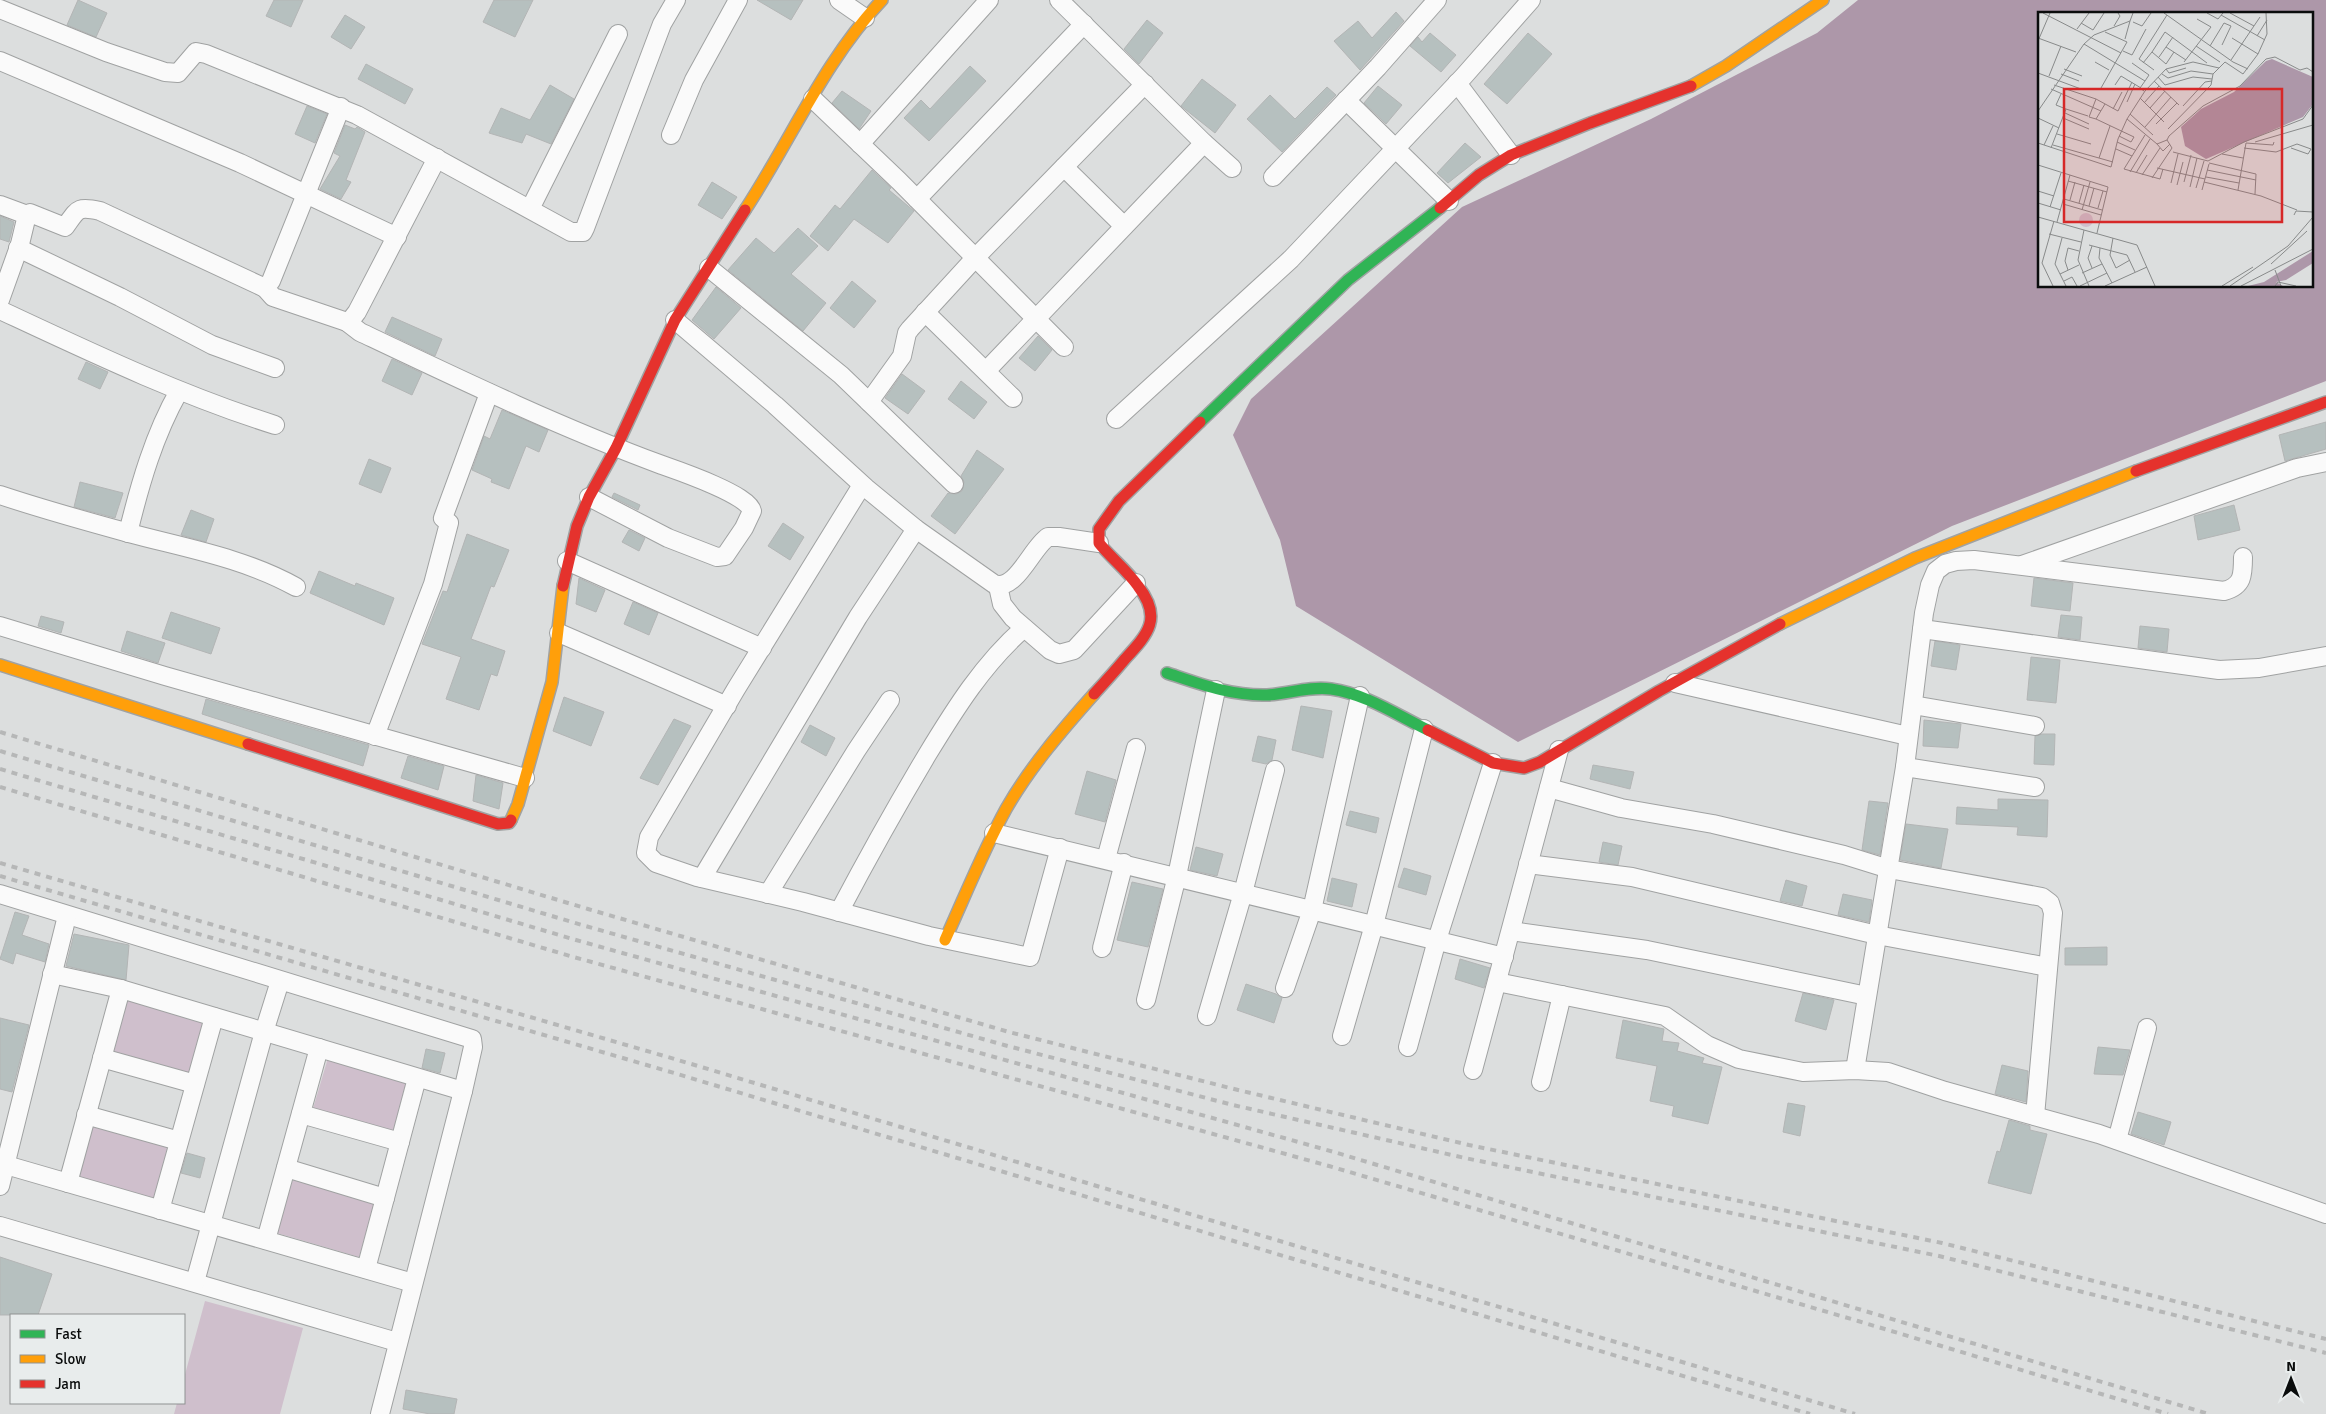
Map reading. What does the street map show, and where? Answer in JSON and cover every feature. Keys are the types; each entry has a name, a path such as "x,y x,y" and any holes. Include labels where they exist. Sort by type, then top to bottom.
{"street":[{"path":"0,9 106,52 165,72 178,73 196,52 341,107 571,232 580,233 584,230 662,24 676,0"},
{"path":"671,135 694,80 738,0"},
{"path":"839,0 865,18"},
{"path":"0,665 498,824 509,822 514,816 526,778 552,682 560,633 567,561 577,526 589,496 616,448 675,320 771,172 828,68 865,18 882,0"},
{"path":"860,144 989,0"},
{"path":"1058,0 1232,168"},
{"path":"1273,177 1437,0"},
{"path":"1116,419 1291,259 1457,83 1531,0"},
{"path":"1099,543 1099,529 1106,517 1138,482 1348,280 1449,201 1479,175 1511,155 1590,122 1696,84 1726,66 1823,0"},
{"path":"917,199 1084,24"},
{"path":"530,209 618,34"},
{"path":"0,61 169,132 306,193 397,237"},
{"path":"1457,83 1511,155"},
{"path":"869,402 902,356 907,332 976,257 1145,84"},
{"path":"813,98 976,257 1064,347"},
{"path":"1346,100 1449,201"},
{"path":"265,288 271,281 341,107"},
{"path":"986,371 1204,143"},
{"path":"346,322 353,319 357,312 437,158"},
{"path":"1064,167 1124,226"},
{"path":"0,205 27,215 30,213 65,227 77,209 82,207 100,211 265,288 273,297 346,322 360,332 490,393 616,448 702,480 747,502 752,511 744,528 727,554 717,557 668,538 589,496"},
{"path":"0,300 27,215"},
{"path":"18,248 120,297 212,346 275,368"},
{"path":"709,268 841,375 954,484"},
{"path":"0,310 127,369 219,407 275,425"},
{"path":"925,312 1013,398"},
{"path":"675,320 775,406 862,485 916,529 998,586 1005,610 1054,652 1059,654 1071,652 1136,583"},
{"path":"128,533 141,481 167,412 179,390"},
{"path":"375,736 433,584 449,523 443,518 490,393"},
{"path":"1167,673 1216,690 1234,693 1267,694 1314,688 1331,689 1360,696 1493,763 1524,768 1532,766 1781,624 1942,547 2105,482 2326,402"},
{"path":"2019,566 2288,471 2326,462"},
{"path":"862,485 649,838 646,848 649,858 656,863 702,878 945,940 1030,957 1060,848"},
{"path":"0,495 128,533 214,554 276,577 296,587"},
{"path":"702,878 858,617 916,529"},
{"path":"945,940 994,833 1018,789 1048,748 1146,636 1151,627 1152,614 1150,602 1136,583 1099,543 1048,537 1012,580 998,586"},
{"path":"1855,1070 1905,767 1922,629 1930,585 1936,571 1945,564 1974,560 2224,592 2236,587 2239,583 2243,569 2243,557"},
{"path":"567,561 762,648"},
{"path":"0,626 165,676 526,778"},
{"path":"839,912 892,812 944,728 987,664 1024,628"},
{"path":"1922,629 2219,670 2259,668 2326,656"},
{"path":"560,633 727,706"},
{"path":"1675,683 1908,736"},
{"path":"1146,1000 1177,876 1216,690"},
{"path":"1285,988 1312,910 1360,696"},
{"path":"768,894 856,751 890,700"},
{"path":"1913,705 2035,726"},
{"path":"1342,1036 1374,925 1424,729"},
{"path":"1106,859 1136,748"},
{"path":"1473,1070 1559,750"},
{"path":"1408,1047 1437,940 1493,763"},
{"path":"1905,767 2035,787"},
{"path":"1208,1016 1275,770"},
{"path":"1549,788 1621,808 1712,824 1844,855 1889,869 2047,899 2053,913 2035,1116"},
{"path":"994,833 1124,863 1504,957"},
{"path":"1102,948 1124,863"},
{"path":"1528,864 1632,877 1877,935 2048,967"},
{"path":"0,894 471,1038 474,1046 464,1091 397,1342 380,1414"},
{"path":"0,1186 67,916"},
{"path":"1511,931 1647,950 1867,996"},
{"path":"52,974 121,990 464,1091"},
{"path":"195,1282 264,1032 280,981"},
{"path":"1497,982 1665,1016 1707,1045 1738,1060 1803,1072 1855,1070 1888,1072 1945,1091 2117,1140 2326,1214"},
{"path":"68,1183 121,990"},
{"path":"1541,1082 1562,995"},
{"path":"160,1210 214,1017"},
{"path":"2117,1140 2147,1028"},
{"path":"266,1240 319,1048"},
{"path":"102,1058 195,1084"},
{"path":"366,1269 417,1078"},
{"path":"301,1114 400,1142"},
{"path":"86,1115 179,1141"},
{"path":"6,1165 413,1283"},
{"path":"286,1168 385,1198"},
{"path":"0,1226 397,1342"}],"shaded area":[{"path":"1858,0 2326,0 2326,381 1952,526 1518,742 1296,606 1280,540 1233,435 1251,399 1462,207 1651,119 1817,33"},
{"path":"125,998 207,1022 191,1076 109,1052"},
{"path":"328,1058 410,1082 394,1136 312,1112"},
{"path":"91,1122 172,1145 156,1200 75,1176"},
{"path":"293,1179 375,1202 359,1257 277,1233"},
{"path":"205,1301 303,1328 280,1414 174,1414 177,1404 185,1404 185,1374"}],"building":[{"path":"78,0 107,13 96,37 67,25"},
{"path":"274,0 303,0 291,27 266,16"},
{"path":"494,0 533,0 515,37 483,22"},
{"path":"757,0 803,0 791,20"},
{"path":"1396,12 1404,21 1360,70 1334,41 1358,21 1372,38"},
{"path":"345,15 365,27 351,49 331,37"},
{"path":"1147,20 1163,33 1139,64 1124,49"},
{"path":"1430,33 1456,55 1441,72 1410,46 1418,37 1422,42"},
{"path":"1528,33 1552,54 1507,104 1484,84"},
{"path":"366,64 413,89 405,104 358,79"},
{"path":"970,66 986,81 929,141 904,118 921,100 930,109"},
{"path":"1202,79 1236,105 1215,133 1181,106"},
{"path":"550,85 574,99 551,144 526,134 522,143 489,133 501,108 530,120"},
{"path":"1378,86 1402,105 1386,124 1364,103"},
{"path":"1327,87 1336,95 1282,152 1247,119 1270,95 1295,119"},
{"path":"842,91 871,111 859,129 832,103"},
{"path":"307,106 327,114 315,143 295,134"},
{"path":"345,125 355,129 357,127 365,132 346,180 351,182 341,199 320,189 340,156 334,153"},
{"path":"1465,143 1481,157 1448,183 1437,173"},
{"path":"872,170 891,188 889,190 914,211 888,243 854,219 828,251 810,236 835,205 840,209"},
{"path":"712,182 737,197 722,219 698,205"},
{"path":"0,216 14,222 9,242 0,239"},
{"path":"798,228 818,246 791,274 826,303 803,331 728,270 756,238 774,253"},
{"path":"852,281 876,301 854,328 830,308"},
{"path":"716,287 741,308 714,339 692,320"},
{"path":"392,317 442,339 435,356 385,332"},
{"path":"1038,336 1052,350 1035,371 1019,358"},
{"path":"392,359 422,373 412,395 382,381"},
{"path":"86,362 108,372 100,389 78,379"},
{"path":"902,374 925,391 908,414 885,398"},
{"path":"961,381 987,402 974,419 948,399"},
{"path":"502,410 548,430 539,452 526,446 509,489 491,482 492,479 472,470 484,436 490,439"},
{"path":"2326,422 2326,449 2285,461 2279,435"},
{"path":"977,450 1004,469 955,534 931,516 948,493 956,494 962,491 964,482 961,476"},
{"path":"369,459 391,468 381,493 359,484"},
{"path":"80,482 123,493 115,518 74,507"},
{"path":"614,493 640,505 638,510 612,497"},
{"path":"2234,505 2240,530 2198,540 2194,516"},
{"path":"191,510 214,519 206,542 181,535"},
{"path":"783,523 804,537 790,560 768,546"},
{"path":"629,530 645,538 639,551 622,542"},
{"path":"467,534 509,550 494,587 491,586 471,639 505,651 497,676 491,674 479,710 446,699 461,657 422,644 443,591 447,592"},
{"path":"319,571 355,586 356,583 394,598 384,625 310,593"},
{"path":"579,578 605,590 596,612 576,604"},
{"path":"2034,578 2073,583 2070,611 2031,606"},
{"path":"633,602 658,613 649,635 624,624"},
{"path":"171,612 220,628 211,654 162,638"},
{"path":"2061,615 2082,617 2080,640 2058,637"},
{"path":"41,616 64,622 61,633 38,626"},
{"path":"2140,626 2169,629 2167,652 2138,648"},
{"path":"127,631 165,643 158,663 121,651"},
{"path":"1935,641 1960,645 1956,670 1931,666"},
{"path":"2031,657 2060,660 2056,703 2027,700"},
{"path":"564,697 604,712 591,746 553,731"},
{"path":"206,699 369,745 363,766 202,714"},
{"path":"1301,706 1332,711 1323,758 1292,750"},
{"path":"674,719 691,726 658,785 640,778"},
{"path":"1924,720 1961,724 1958,748 1923,746"},
{"path":"810,725 835,738 826,756 801,742"},
{"path":"2055,734 2054,765 2034,764 2035,736"},
{"path":"1258,736 1276,740 1272,760 1266,764 1252,761"},
{"path":"408,756 444,766 438,790 401,778"},
{"path":"1593,765 1634,772 1630,789 1590,779"},
{"path":"1087,771 1116,780 1105,822 1075,814"},
{"path":"476,775 503,783 499,809 473,801"},
{"path":"1998,799 2048,800 2047,837 2017,835 2018,827 1956,824 1957,807 1998,810"},
{"path":"1869,801 1888,803 1880,855 1862,850"},
{"path":"1350,811 1379,818 1376,833 1346,825"},
{"path":"1906,824 1948,829 1941,868 1900,860"},
{"path":"1603,842 1622,846 1618,865 1599,862"},
{"path":"1196,847 1223,854 1217,876 1190,870"},
{"path":"1404,868 1431,876 1426,895 1398,887"},
{"path":"1332,878 1357,884 1352,907 1327,901"},
{"path":"1786,880 1807,886 1802,906 1780,901"},
{"path":"1132,882 1163,889 1148,947 1117,940"},
{"path":"1843,894 1872,900 1869,922 1838,915"},
{"path":"15,912 29,916 22,935 49,944 45,962 16,953 13,964 0,959"},
{"path":"74,934 129,945 126,980 66,966"},
{"path":"2107,947 2107,965 2065,965 2065,948"},
{"path":"1460,959 1490,968 1484,988 1455,979"},
{"path":"1246,984 1276,994 1282,998 1274,1023 1237,1010"},
{"path":"1803,993 1834,1000 1826,1030 1795,1021"},
{"path":"0,1018 29,1025 12,1092 0,1089"},
{"path":"1623,1020 1664,1029 1662,1041 1679,1043 1677,1051 1704,1058 1702,1063 1722,1067 1708,1124 1672,1116 1674,1106 1650,1101 1657,1066 1616,1058"},
{"path":"2098,1047 2130,1050 2123,1075 2094,1074"},
{"path":"426,1049 445,1053 440,1073 422,1068"},
{"path":"2002,1065 2028,1071 2026,1102 1995,1094"},
{"path":"1788,1103 1805,1106 1800,1136 1783,1132"},
{"path":"2138,1112 2171,1122 2164,1145 2131,1134"},
{"path":"2009,1120 2030,1126 2030,1130 2047,1134 2031,1194 1988,1183 1997,1151 2000,1152"},
{"path":"187,1153 205,1158 200,1178 181,1173"},
{"path":"0,1257 52,1274 38,1314 0,1315"},
{"path":"406,1390 457,1399 454,1414 430,1414 403,1409"}],"railway":[{"path":"0,732 588,909 1009,1032 1238,1090 1469,1145 1942,1243 2326,1339"},
{"path":"0,751 582,925 1004,1045 1233,1105 1465,1158 1939,1256 2326,1353"},
{"path":"0,769 576,940 1334,1152 2209,1414"},
{"path":"0,787 570,956 1329,1166 2168,1414"},
{"path":"0,863 678,1060 1855,1414"},
{"path":"0,876 674,1073 1810,1414"}],"traffic: fast":[{"path":"1200,422 1348,280 1440,208"},
{"path":"1167,673 1241,694 1267,695 1307,689 1331,689 1369,700 1428,730"}],"traffic: slow":[{"path":"745,210 825,75 861,24 882,0"},
{"path":"1691,86 1726,66 1823,0"},
{"path":"1780,624 1915,558 2136,471"},
{"path":"511,820 518,804 552,682 563,586"},
{"path":"0,665 248,744"},
{"path":"945,940 974,874 1015,793 1047,749 1094,694"}],"traffic: jam":[{"path":"1440,208 1479,175 1511,155 1590,123 1691,86"},
{"path":"563,586 577,526 589,497 616,448 675,320 745,210"},
{"path":"2136,471 2326,402"},
{"path":"1094,694 1140,642 1150,625 1151,617 1146,597 1129,575 1099,543 1099,529 1119,501 1200,422"},
{"path":"1428,730 1493,763 1524,768 1540,762 1659,691 1780,624"},
{"path":"248,744 498,824 509,823 511,820"}]}
